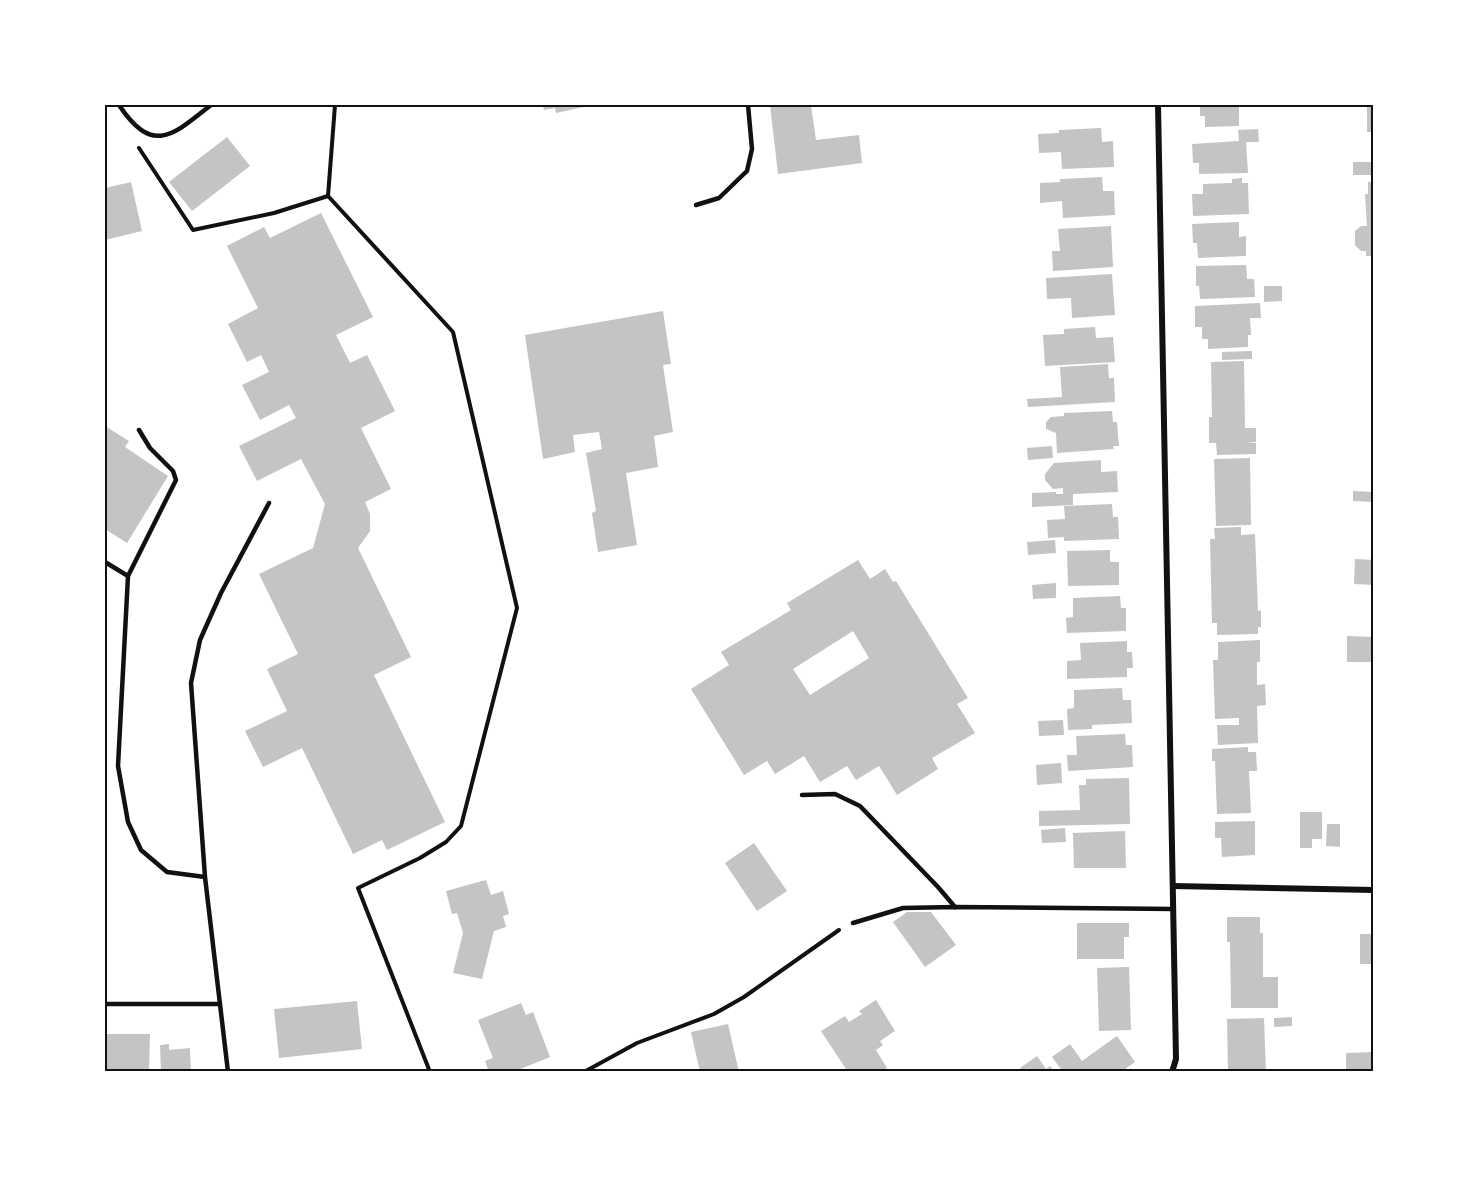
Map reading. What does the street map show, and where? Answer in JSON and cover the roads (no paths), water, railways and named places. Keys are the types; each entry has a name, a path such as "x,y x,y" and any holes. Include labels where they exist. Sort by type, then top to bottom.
{"street":[{"path":"1158,105 1174,909 1176,1059 1172,1072"},
{"path":"1173,886 1374,890"}],"lane":[{"path":"118,105 131,123 147,133 161,136 175,133 211,105"},
{"path":"696,206 718,198 747,171 752,149 747,105"},
{"path":"139,430 150,448 173,471 176,480 128,576 118,766 128,822 141,850 167,872 205,877"},
{"path":"228,1072 205,877 191,683 200,640 269,503"},
{"path":"105,561 128,576"},
{"path":"802,795 835,794 860,806 955,907"},
{"path":"854,923 903,908 1174,909"},
{"path":"105,1004 220,1004"}]}
